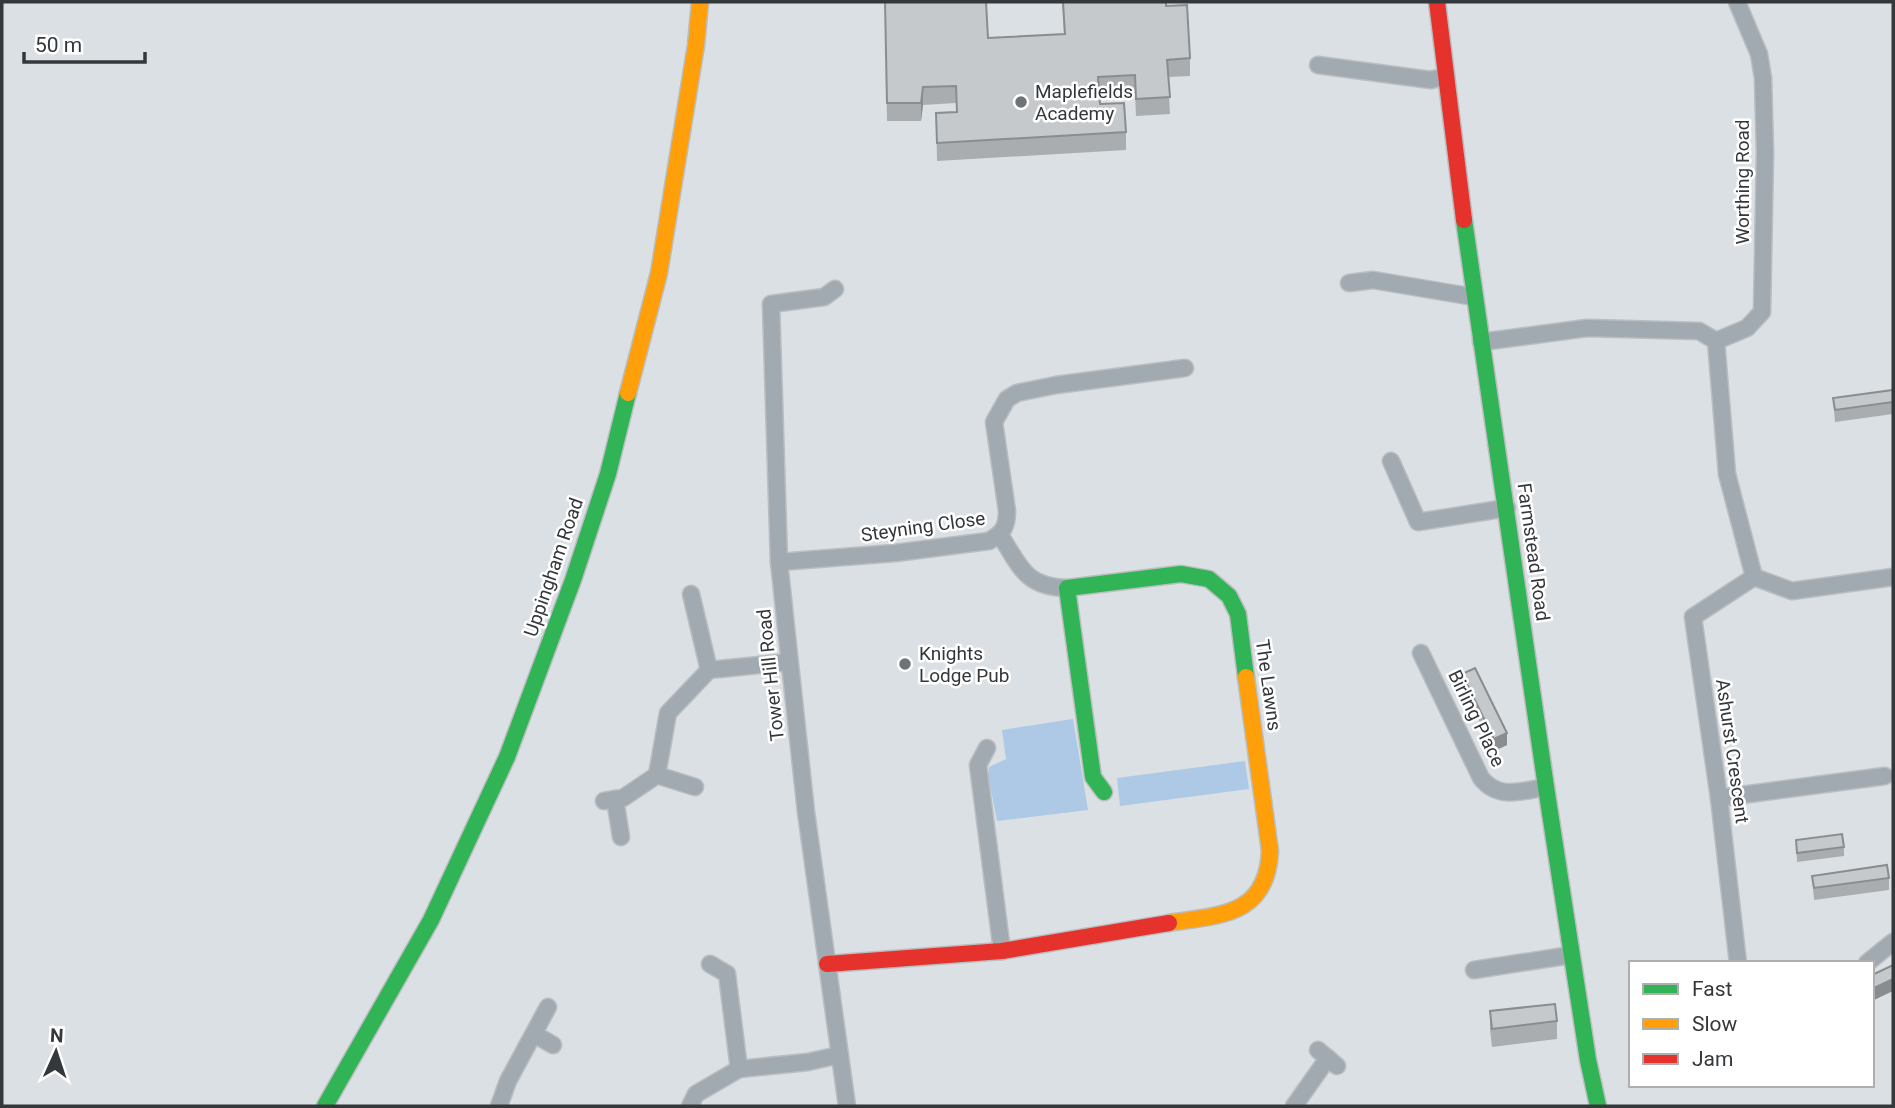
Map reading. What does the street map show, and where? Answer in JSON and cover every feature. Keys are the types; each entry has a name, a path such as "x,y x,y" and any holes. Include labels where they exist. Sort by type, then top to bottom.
{"main road":[{"name":"Uppingham Road","path":"326,1106 431,920 507,757 573,580 608,474 659,273 694,58 700,2"},
{"name":"Farmstead Road","path":"1437,2 1474,297 1571,955 1598,1106"},
{"name":"The Lawns","path":"827,964 1003,951 1225,914 1242,908 1255,897 1266,881 1270,867 1270,851 1238,614 1231,597 1222,586 1198,574 1067,588"},
{"path":"1067,588 1093,776 1104,792"}],"street":[{"name":"Worthing Road","path":"1716,341 1747,328 1762,312 1765,153 1763,78 1759,54 1737,2"},
{"path":"1318,65 1430,80 1446,76"},
{"path":"1349,283 1374,280 1474,297"},
{"name":"Tower Hill Road","path":"835,289 824,297 771,304 779,562 789,662 847,1106"},
{"path":"1481,342 1587,328 1699,331 1716,341 1727,474 1754,577 1792,591 1893,577"},
{"name":"Steyning Close","path":"779,562 989,541 1000,535 1007,525 994,422 1007,399 1017,393 1056,385 1185,368"},
{"path":"1391,461 1418,522 1507,508"},
{"path":"1000,535 1023,572 1035,583 1051,588 1067,588"},
{"name":"Ashurst Crescent","path":"1738,961 1719,798 1693,617 1754,577"},
{"path":"691,594 709,670"},
{"name":"Birling Place","path":"1421,653 1478,771 1489,788 1502,792 1546,787"},
{"path":"621,837 610,800 623,798 657,775 668,713 709,670 789,662"},
{"path":"987,748 978,765 1003,951"},
{"path":"657,775 695,787"},
{"path":"1719,798 1885,776"},
{"path":"1869,961 1893,942"},
{"path":"1474,970 1571,955"},
{"path":"710,964 733,970 739,1069"},
{"path":"499,1106 508,1081 548,1007"},
{"path":"534,1034 553,1045"},
{"path":"690,1106 696,1094 739,1069 808,1062 839,1055"},
{"path":"1294,1106 1328,1058"}],"shaded area":[{"path":"1073,719 1088,810 997,821 988,775 989,767 1006,759 1002,730"},
{"path":"1245,761 1249,789 1120,806 1117,778"}],"building":[{"path":"885,2 986,2 988,38 1065,34 1063,2 1166,2 1166,6 1187,5 1190,58 1167,60 1170,97 1136,99 1135,75 1098,77 1100,104 1124,103 1126,132 937,143 936,113 957,112 956,86 923,87 921,103 887,103"},
{"path":"1893,390 1893,402 1835,410 1833,398"},
{"path":"1475,668 1507,733 1494,739 1462,674"},
{"path":"1842,834 1844,847 1797,853 1796,840"},
{"path":"1887,865 1889,878 1814,888 1812,876"},
{"path":"1893,965 1893,979 1874,988 1874,974"},
{"path":"1555,1004 1557,1021 1492,1029 1490,1011"}],"traffic: fast":[{"path":"1464,220 1546,787 1588,1060 1598,1106"},
{"path":"325,1106 431,920 507,757 573,580 608,474 628,393"},
{"path":"1104,792 1093,777 1067,588 1181,574 1209,579 1229,596 1238,614 1246,677"}],"traffic: slow":[{"path":"628,393 659,273 696,45 700,2"},
{"path":"1169,923 1206,918 1238,908 1260,889 1267,872 1270,851 1246,677"}],"traffic: jam":[{"path":"1437,2 1464,220"},
{"path":"827,964 1002,951 1169,923"}],"place":[{"name":"Maplefields Academy","path":"1021,102"},
{"name":"Knights Lodge Pub","path":"905,664"}]}
